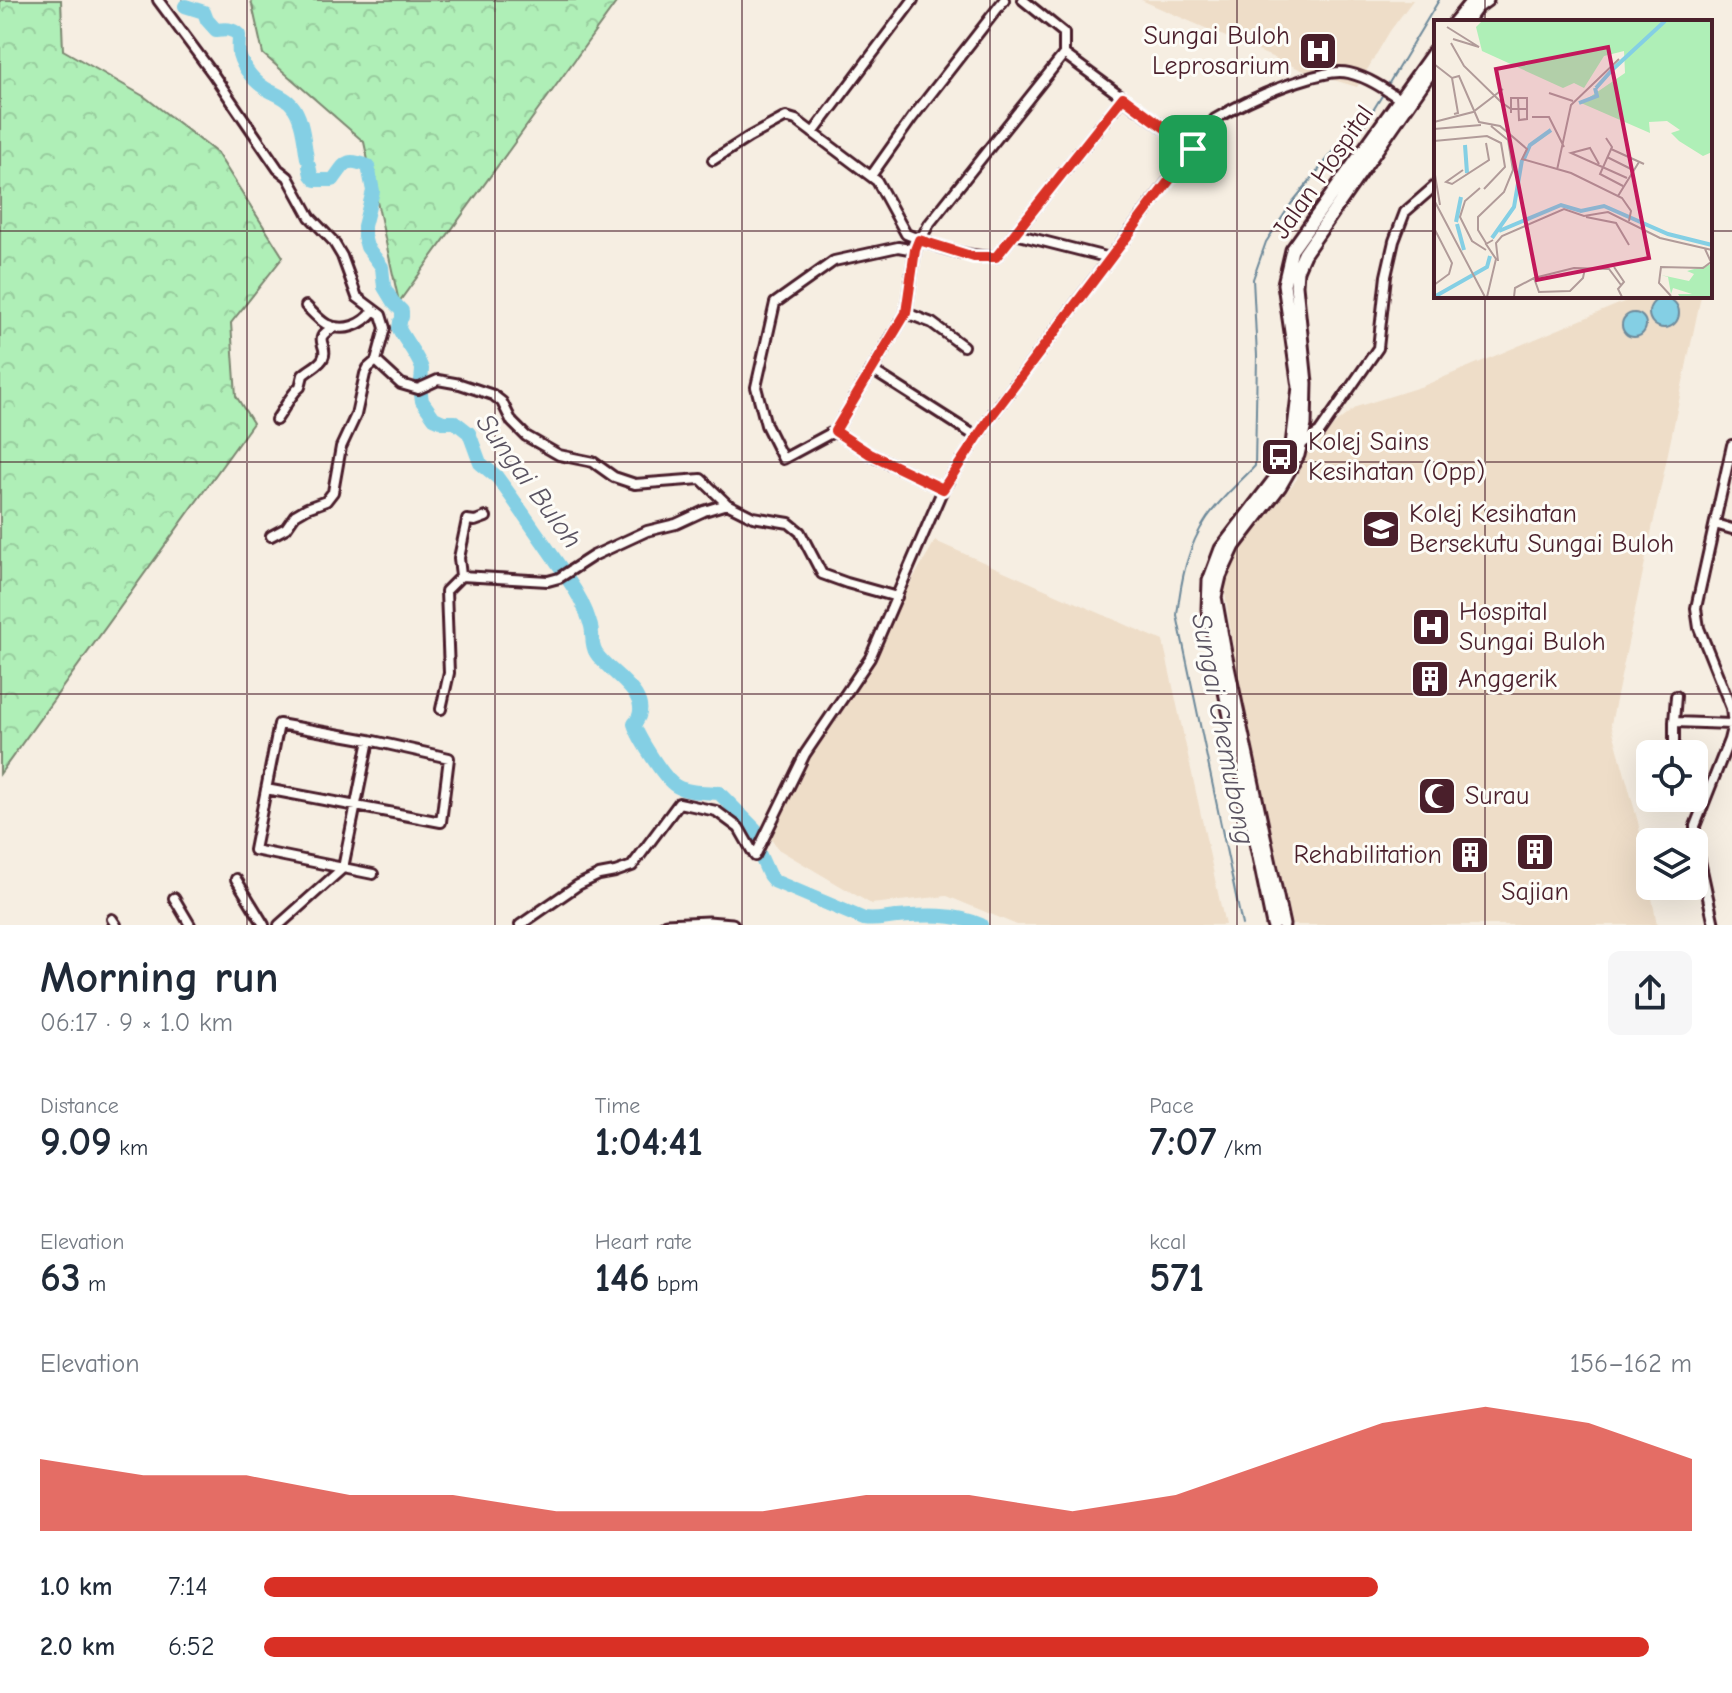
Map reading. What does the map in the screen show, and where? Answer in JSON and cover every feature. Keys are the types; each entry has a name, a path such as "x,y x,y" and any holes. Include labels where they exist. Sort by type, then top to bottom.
{"main road":[{"path":"1457,20 1473,0"},
{"path":"1467,20 1487,0"},
{"name":"Jalan Hospital","path":"1283,925 1215,597 1220,576 1234,546 1280,486 1298,455 1299,387 1284,284 1292,250 1434,52"},
{"name":"Jalan Hospital","path":"1401,99 1434,66"},
{"name":"Jalan Hospital","path":"1273,925 1208,609 1209,581 1221,549 1281,471 1296,445"},
{"path":"666,925 732,925"}],"street":[{"path":"158,0 278,169 288,177 310,217 333,241 357,297 381,315 385,328 376,361 365,374 356,415 341,447 333,492 326,501 295,515 286,528 271,536"},
{"path":"813,133 913,0"},
{"path":"871,176 1004,0"},
{"path":"915,250 898,247 834,261 775,303 756,387 766,425 783,459 835,431 906,313 919,240 1064,54 1064,33 1023,0"},
{"path":"1064,54 1193,149"},
{"path":"520,925 578,885 599,875 632,866 679,803 716,811 739,828 755,856 805,754 870,658 943,489 992,415 1215,119 1244,101 1279,86 1334,72 1348,73 1377,83 1401,99"},
{"path":"713,160 786,117 796,120 877,181 906,234 974,257 996,257 1123,97"},
{"path":"1296,445 1319,433 1378,348 1386,276 1394,241 1405,212 1434,187"},
{"path":"1015,234 1110,258"},
{"path":"306,306 323,323 350,328 368,319 374,310"},
{"path":"906,313 932,323 963,346"},
{"path":"276,420 294,390 300,387 303,375 322,361 325,350 321,344 322,337 325,331 335,327"},
{"path":"376,361 401,384 418,389 438,380 493,395 502,402 512,422 526,436 559,455 593,462 614,477 635,484 701,479 727,504 753,517 789,523 800,532 822,574 897,597"},
{"path":"872,370 977,437"},
{"path":"835,431 870,454 943,489"},
{"path":"1732,445 1698,597 1697,619 1732,717"},
{"path":"441,709 449,673 446,591 461,576 548,581 647,531 676,524 727,504"},
{"path":"461,576 459,558 467,520 486,517"},
{"path":"1715,524 1732,529"},
{"path":"1674,740 1676,696"},
{"path":"1674,722 1732,726 1695,826 1714,925"},
{"path":"266,789 441,822 449,758 279,724 266,789 254,850 373,874"},
{"path":"279,925 343,868 369,740"},
{"path":"236,879 264,925"},
{"path":"174,898 190,925"}],"shaded area":[{"name":"Sungai Buloh Leprosarium","path":"1141,0 1413,0 1390,31 1357,87 1304,71"},
{"name":"Hospital Sungai Buloh","path":"1633,298 1701,298 1611,724 1639,828 1636,828 1636,900 1652,900 1657,925 1292,925 1236,666 1224,587 1233,558 1297,479 1300,461 1356,407 1423,386"},
{"path":"935,541 1163,641 1225,925 1017,925 947,896 871,904 778,849 768,835 786,796"}],"green space":[{"path":"0,0 61,0 63,50 145,97 217,153 283,257 231,323 236,396 253,423 0,774"},
{"path":"251,0 618,0 399,302 364,142 263,54"}],"water":[{"path":"1664,298 1670,299 1678,307 1678,319 1670,327 1664,328 1658,327 1650,319 1649,313 1650,307 1658,299"},
{"path":"1634,313 1645,320 1646,325 1639,336 1634,337 1623,330 1622,325 1629,314"}],"waterway":[{"name":"Sungai Buloh","path":"182,0 185,6"},
{"name":"Sungai Chemubong","path":"1386,88 1439,0"},
{"name":"Sungai Buloh","path":"185,6 204,12 216,30 231,30 239,35 239,54 247,70 260,84 287,100 295,109 307,158"},
{"name":"Sungai Chemubong","path":"1242,925 1177,615 1181,590 1190,552 1200,529 1218,504 1255,466 1257,356 1253,279 1266,242 1291,204 1347,135 1364,125 1383,94"},
{"name":"Sungai Buloh","path":"309,166 315,180 333,180 350,162 368,166 373,191 364,236 367,247 382,267 384,287 402,311 402,317"},
{"name":"Sungai Buloh","path":"400,322 399,329 422,369 421,382"},
{"name":"Sungai Buloh","path":"421,394 422,401 434,418 455,422 469,433 480,463 497,477 563,571"},
{"name":"Sungai Buloh","path":"567,578 586,611 596,653 628,686 640,704 640,714 634,724 658,767 676,786 697,792 719,793 755,829 759,835 758,842"},
{"name":"Sungai Buloh","path":"760,855 774,881 864,919 939,916 960,918 981,925"}],"place":[{"name":"Sungai Buloh Leprosarium","path":"1318,51"},
{"name":"Kolej Sains Kesihatan (Opp)","path":"1280,457"},
{"name":"Kolej Kesihatan Bersekutu Sungai Buloh","path":"1381,529"},
{"name":"Hospital Sungai Buloh","path":"1431,627"},
{"name":"Anggerik","path":"1430,679"},
{"name":"Surau","path":"1437,796"},
{"name":"Sajian","path":"1535,852"},
{"name":"Rehabilitation","path":"1470,855"}],"route":[{"path":"1123,97 1193,149 992,415 943,489 870,454 835,431 906,313 919,240 974,257 996,257 1123,97"}]}
